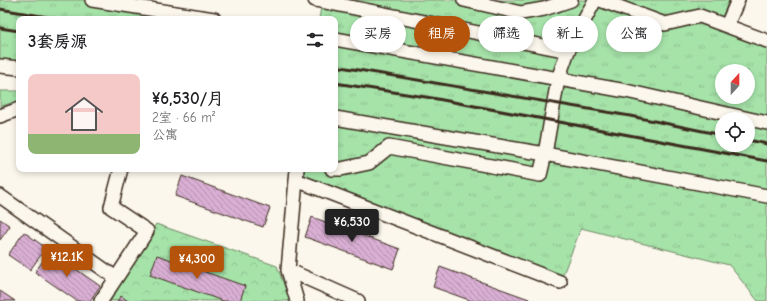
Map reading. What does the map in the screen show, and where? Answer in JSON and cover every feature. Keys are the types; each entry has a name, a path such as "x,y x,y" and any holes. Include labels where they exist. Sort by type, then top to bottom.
{"street":[{"path":"92,0 195,16"},
{"path":"320,0 542,46"},
{"path":"464,0 522,12 544,9 571,0"},
{"path":"587,16 595,0"},
{"path":"600,0 665,24 700,16 767,41"},
{"path":"727,26 738,0"},
{"path":"338,40 626,91 767,123"},
{"path":"338,169 369,163 389,147 540,175 558,79 568,52"},
{"path":"0,66 16,68"},
{"path":"0,116 16,110"},
{"path":"338,119 545,154 767,196"},
{"path":"101,301 147,232 111,207 120,172"},
{"path":"297,301 288,270 297,174 560,282"},
{"path":"0,196 116,278"},
{"path":"288,270 358,301"}],"green space":[{"path":"0,0 92,0 195,16 16,16 16,68 0,66"},
{"path":"318,0 729,0 720,23 767,41 767,301 758,301 729,265 581,228 560,282 296,180 297,172 338,172 338,16 320,16 322,2"},
{"path":"0,91 16,91 16,101 0,107"},
{"path":"156,224 277,266 290,301 108,301"}],"building":[{"path":"182,176 270,208 263,227 175,196"},
{"path":"312,217 400,249 393,269 305,237"},
{"path":"0,219 10,226 0,240"},
{"path":"24,232 46,248 30,270 8,255"},
{"path":"50,251 100,286 90,301 77,301 35,272"},
{"path":"157,255 245,286 240,301 223,301 150,275"},
{"path":"440,267 529,299 528,301 472,301 433,287"},
{"path":"0,291 15,301 0,301"},
{"path":"121,296 128,301 117,301"}],"railway":[{"path":"0,9 41,16"},
{"path":"0,28 16,31"},
{"path":"338,67 630,116 715,134"},
{"path":"338,83 432,98 767,161"},
{"path":"755,141 767,144"}]}
